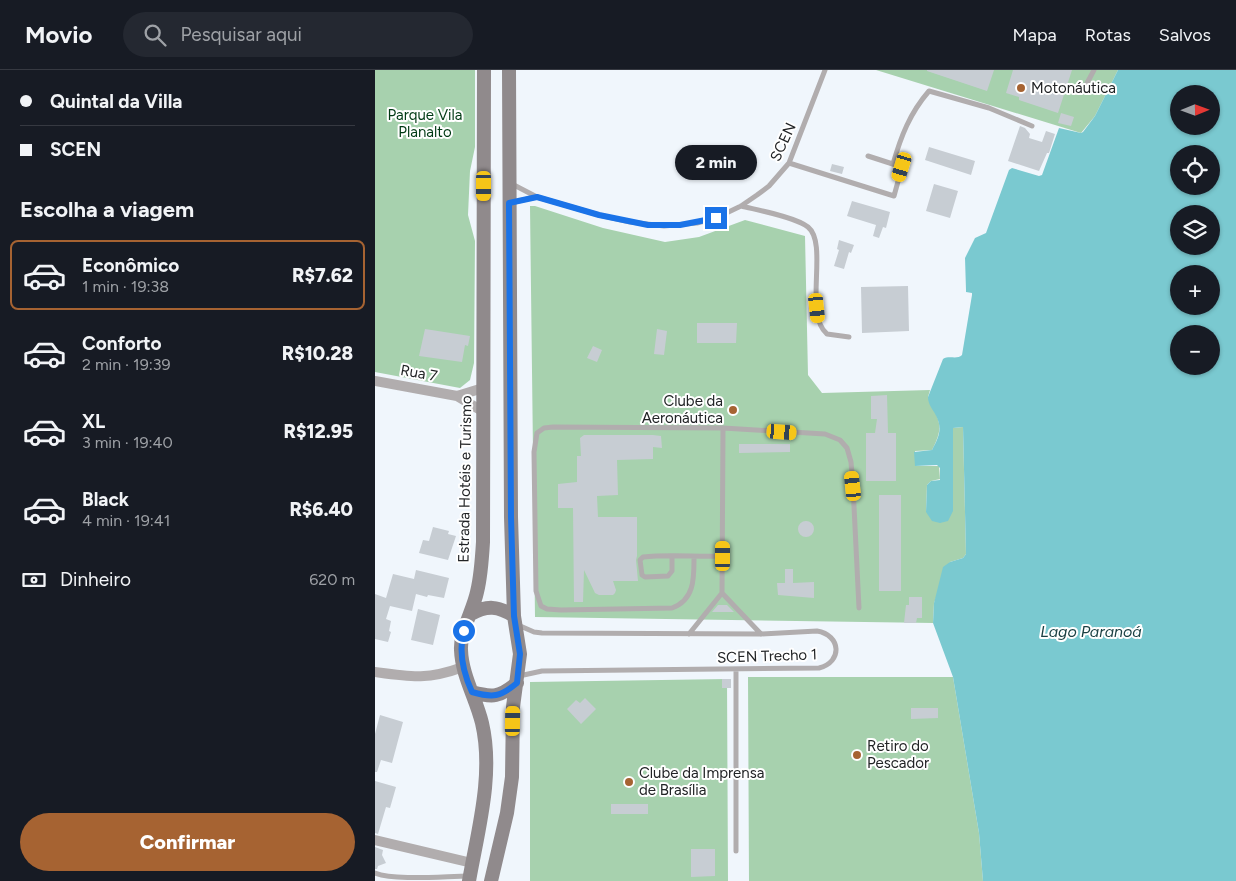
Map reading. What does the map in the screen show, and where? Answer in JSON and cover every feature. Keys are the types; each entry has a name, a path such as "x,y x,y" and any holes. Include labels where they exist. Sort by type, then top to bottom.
{"main road":[{"name":"Estrada Hotéis e Turismo","path":"470,873 485,786 486,754 482,723 463,667 461,648 477,591 483,542 484,70"},
{"path":"491,881 507,813 512,777 513,707 520,654 511,507 509,70"},
{"path":"471,614 489,607 497,607 518,623"},
{"path":"472,692 496,696 507,691 517,680"}],"street":[{"name":"Rua 7","path":"375,381 457,396 482,411"},
{"name":"Rua 7","path":"457,396 483,388"},
{"path":"375,672 418,677 433,676 463,667"},
{"path":"375,840 470,873"}],"lane":[{"name":"SCEN","path":"510,183 537,197 630,222 664,226 697,223 716,218 741,206 769,186 789,163 825,70"},
{"path":"1086,85 1094,70"},
{"path":"893,164 902,134 918,104 929,91 989,108 1032,126"},
{"path":"789,163 894,196 902,167 868,156"},
{"name":"SCEN","path":"509,203 537,197"},
{"path":"741,206 794,220 810,229 815,242 819,322 827,334 849,337"},
{"path":"694,557 693,581 689,596 683,603 672,608 561,610 547,609 541,606 537,592 535,438 541,430 553,427 723,428 825,434 837,438 845,444 851,462 859,608"},
{"path":"689,634 722,593 723,428"},
{"path":"672,556 672,571 668,576 645,577 642,575 640,560 643,557 672,556 694,557 723,556"},
{"path":"722,593 761,634"},
{"name":"SCEN Trecho 1","path":"517,680 542,671 819,668 827,666 833,661 836,652 835,644 831,637 817,631 761,634 542,633 518,623"},
{"path":"736,670 736,851"},
{"path":"375,873 399,879 470,873"}],"green space":[{"name":"Parque Vila Planalto","path":"375,70 475,70 475,147 470,171 468,215 475,241 474,363 470,380 460,388 375,372"},
{"name":"Motonáutica","path":"876,70 1118,70 1095,116 1081,133"},
{"name":"Clube da Aeronáutica","path":"530,206 603,228 665,242 699,237 745,220 805,236 808,375 822,393 930,390 928,397 938,418 938,435 932,450 915,451 915,466 939,466 940,479 931,481 927,485 926,512 953,511 953,428 963,427 966,554 963,558 950,562 934,603 933,623 535,617"},
{"name":"Retiro do Pescador","path":"748,677 953,677 979,833 983,881 749,881"},
{"name":"Clube da Imprensa de Brasília","path":"727,679 728,881 530,881 530,682"}],"water":[{"name":"Lago Paranoá","path":"1118,70 1236,70 1236,881 983,881 979,833 953,677 933,623 934,603 943,567 950,562 963,558 966,554 963,427 953,428 953,511 948,521 940,523 932,521 926,512 927,485 931,481 940,480 940,468 937,465 915,466 914,452 932,450 939,435 939,422 929,403 928,397 943,359 962,355 972,295 972,293 966,292 965,258 975,238 986,233 1009,170 1012,168 1039,176 1042,175 1059,128 1083,132 1095,116"}],"building":[{"path":"927,70 994,70 987,91"},
{"path":"1013,70 1072,70 1058,113 1019,100 1019,97 1006,93"},
{"path":"1061,113 1074,117 1071,126 1058,123"},
{"path":"1020,126 1025,128 1030,134 1029,138 1042,142 1046,131 1055,134 1049,153 1047,153 1039,171 1008,161"},
{"path":"929,147 975,161 971,175 925,160"},
{"path":"832,164 844,167 842,174 830,171"},
{"path":"934,184 958,191 950,218 926,211"},
{"path":"852,201 890,212 886,228 883,227 879,238 873,236 876,225 847,216"},
{"path":"839,240 854,245 851,253 849,252 844,269 834,266 839,250 837,249"},
{"path":"908,286 909,331 862,333 861,287"},
{"path":"697,323 737,323 736,343 697,343"},
{"path":"425,329 470,336 468,346 465,345 462,362 419,356"},
{"path":"657,329 667,331 664,355 654,354"},
{"path":"593,346 602,350 597,362 587,358"},
{"path":"887,395 888,433 896,433 896,481 866,481 866,433 875,433 877,419 871,419 871,396"},
{"path":"584,435 661,436 662,448 653,447 653,459 617,460 618,495 597,496 598,517 637,517 636,560 638,581 613,581 616,590 613,595 599,595 595,593 584,570 583,602 574,602 573,508 558,508 558,484 577,482 577,456 581,456 580,438"},
{"path":"739,444 790,444 790,452 739,453"},
{"path":"879,495 901,495 901,591 879,591"},
{"path":"806,521 812,523 814,529 812,535 806,537 800,535 798,529 800,523"},
{"path":"433,527 449,531 448,534 456,536 448,560 419,553 423,540 429,541"},
{"path":"785,569 793,569 793,583 814,582 814,598 778,595 777,583 785,583"},
{"path":"416,570 449,578 444,598 416,594 412,611 390,606 386,619 391,621 389,631 391,632 388,642 375,639 375,594 386,598 393,574 414,579"},
{"path":"909,597 922,597 922,618 917,618 916,623 904,623 906,605 909,605"},
{"path":"718,605 727,605 734,612 712,612"},
{"path":"418,609 440,615 433,645 411,640"},
{"path":"722,679 731,679 731,688 722,688"},
{"path":"585,698 596,709 581,724 567,709 576,700 580,703"},
{"path":"911,708 938,708 938,718 911,719"},
{"path":"380,715 403,722 392,763 381,760 377,772 375,772 375,734"},
{"path":"375,781 396,787 390,808 386,807 378,834 375,833"},
{"path":"611,804 648,804 648,814 611,814"},
{"path":"375,847 383,850 382,855 386,863 378,866 377,869 375,869"},
{"path":"691,849 715,849 715,876 691,877"}],"place":[{"name":"Motonáutica","path":"1021,88"},
{"name":"Clube da Aeronáutica","path":"733,410"},
{"name":"Retiro do Pescador","path":"857,755"},
{"name":"Clube da Imprensa de Brasília","path":"629,782"}],"route":[{"path":"464,631 461,660 472,692 496,696 507,691 517,683 520,654 514,616 511,517 509,203 537,197 599,215 648,225 680,225 716,218"}]}
